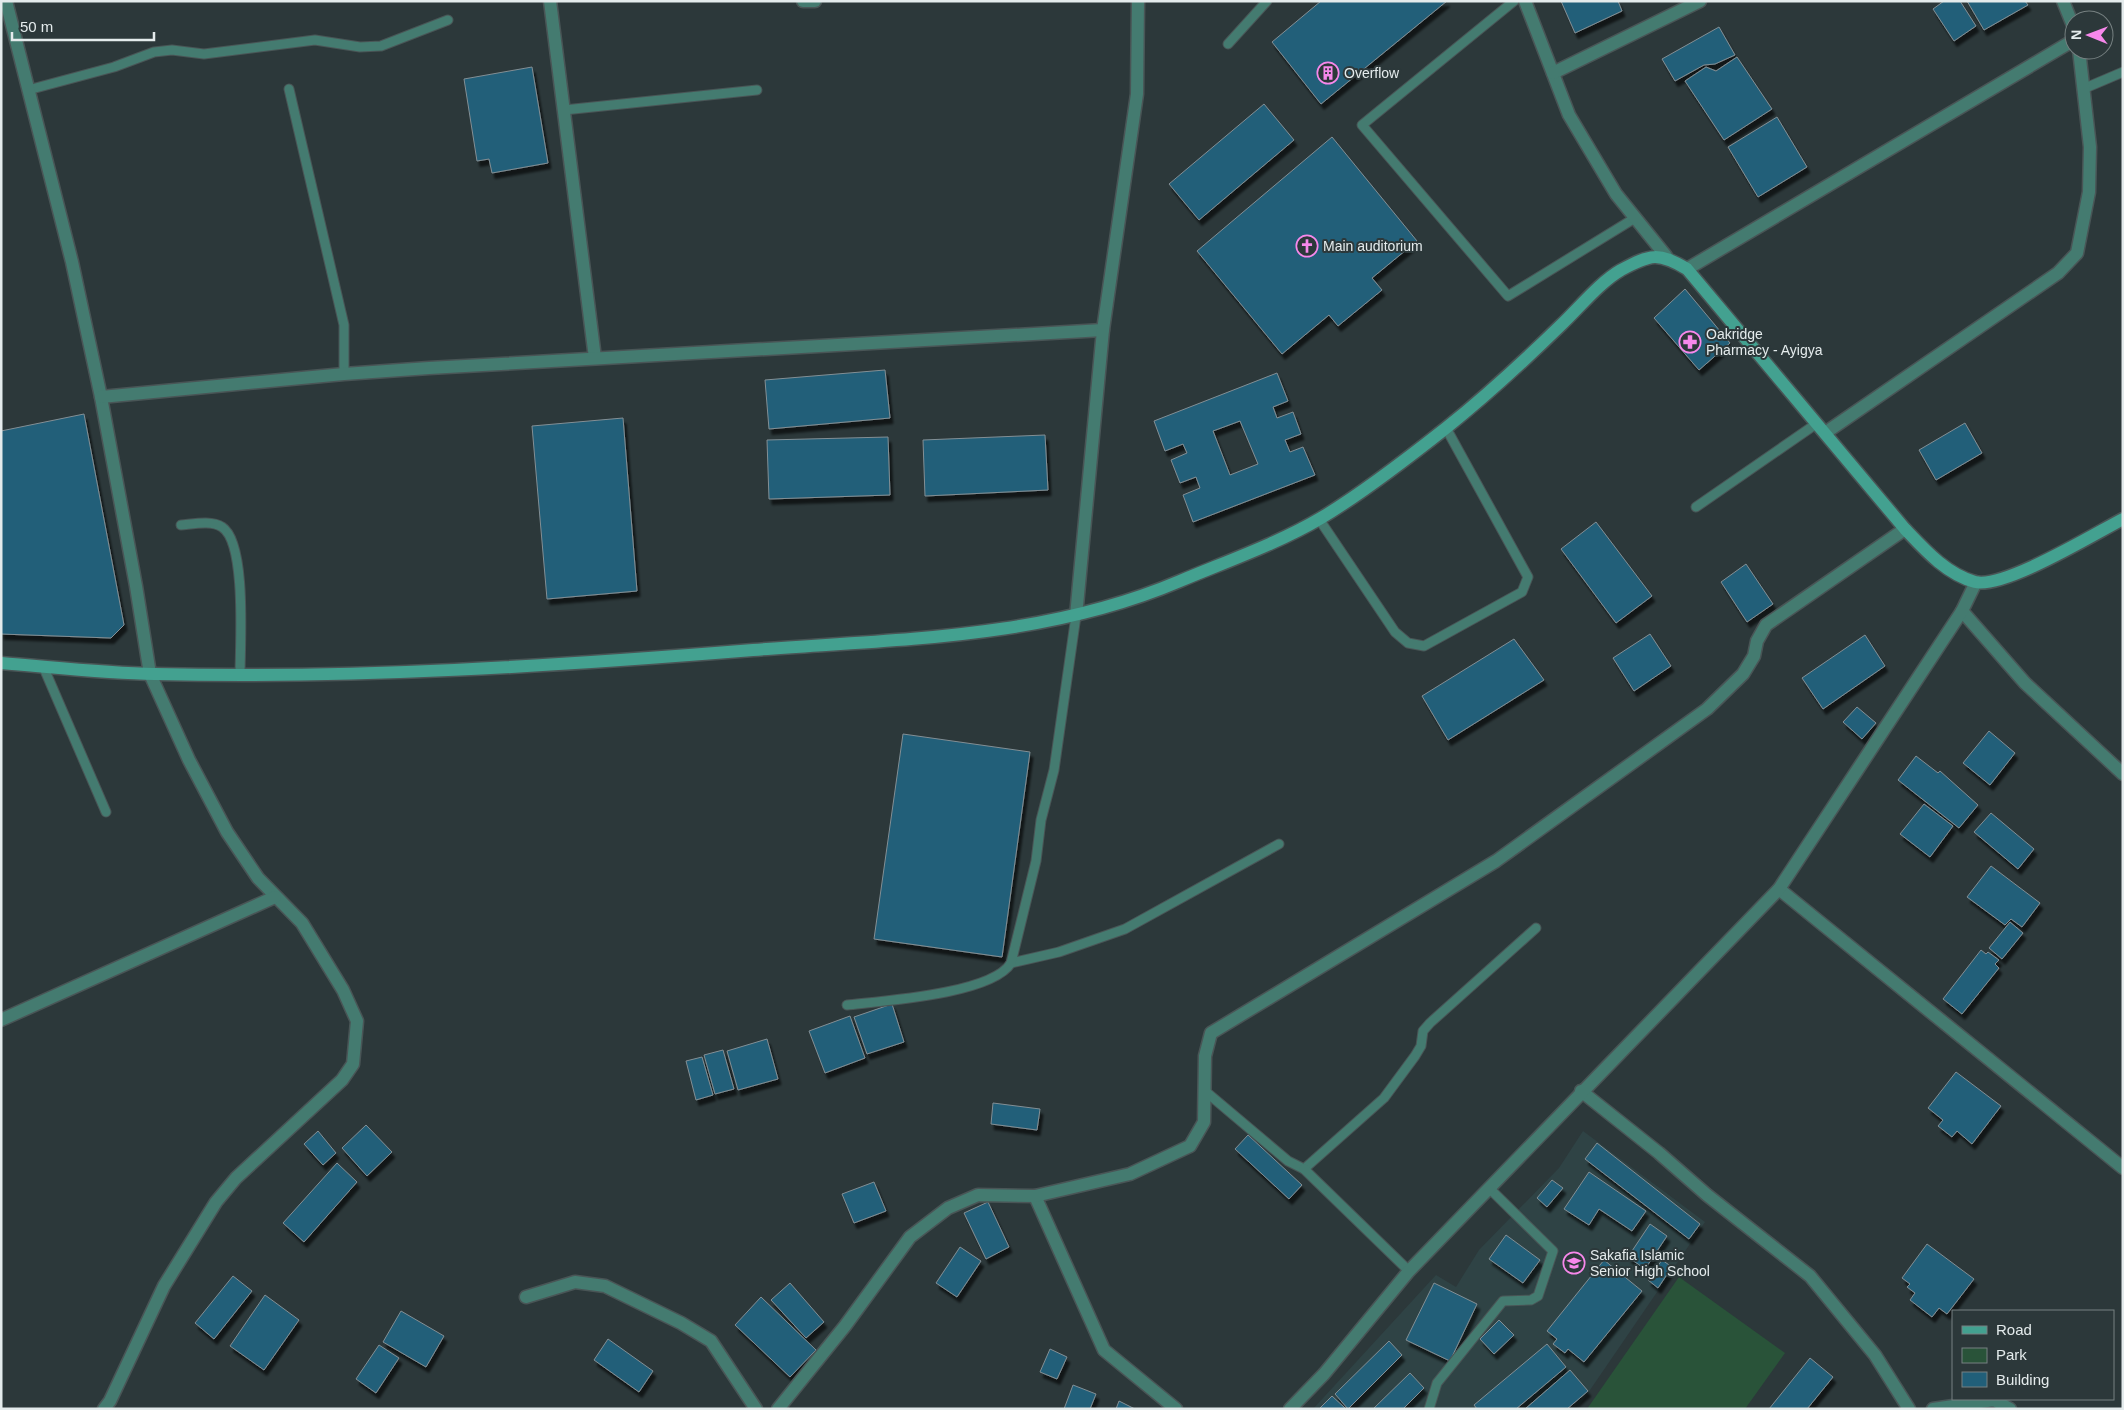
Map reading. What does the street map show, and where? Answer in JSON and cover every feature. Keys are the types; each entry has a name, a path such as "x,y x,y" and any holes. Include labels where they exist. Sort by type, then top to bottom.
{"street":[{"path":"6,1 72,262 101,397 136,586 150,674 189,760 227,832 258,878 302,923 343,990 357,1020 354,1064 342,1080 236,1178 216,1202 164,1286 133,1353 104,1409"},
{"path":"550,1 595,358"},
{"path":"802,1 815,1"},
{"path":"1076,616 1103,330 1137,94 1138,1"},
{"path":"1525,1 1570,115 1616,194 1666,256 1687,269 1905,529 1934,559 1976,582 2003,579 2024,571 2123,519"},
{"path":"1553,73 1700,1"},
{"path":"1687,269 2064,46"},
{"path":"1821,428 2058,273 2077,253 2089,192 2090,147 2080,60"},
{"path":"1,663 150,674 397,673 666,658 755,650 868,644 984,632 1076,616 1169,586 1319,519 1446,428 1538,347 1615,273 1643,259 1666,256"},
{"path":"101,397 344,374 1103,330"},
{"path":"778,1409 845,1326 910,1238 948,1208 978,1195 1035,1196 1130,1174 1190,1146 1204,1122 1205,1056 1211,1033 1496,862 1700,715 1743,674 1754,656 1757,641 1766,625 1905,529"},
{"path":"1290,1409 1324,1374 1409,1271 1780,889 1962,611 1976,582"},
{"path":"1962,611 2025,683 2123,774"},
{"path":"1780,889 2123,1168"},
{"path":"1,1020 276,897"},
{"path":"1581,1092 1810,1276 1875,1355 1909,1409"},
{"path":"1035,1196 1104,1350 1176,1409"},
{"path":"526,1298 575,1282 605,1286 614,1290 711,1340 756,1409"},
{"path":"1933,1409 1994,1400 2010,1409"}],"lane":[{"path":"1228,44 1267,1"},
{"path":"1514,1 1362,125 1508,296 1635,218"},
{"path":"28,90 114,68 154,52 172,50 204,54 315,40 360,47 381,46 448,20"},
{"path":"2083,89 2123,72"},
{"path":"289,89 344,325 344,374"},
{"path":"564,110 757,90"},
{"path":"1319,519 1395,632 1408,644 1424,646 1522,592 1528,577 1446,428"},
{"path":"1696,507 1821,428"},
{"path":"181,525 217,524 228,532 234,543 240,602 240,675"},
{"path":"847,1005 957,991 1008,969 1036,861 1041,820 1054,770 1076,616"},
{"path":"43,666 106,812"},
{"path":"1011,963 1060,952 1125,929 1279,844"},
{"path":"1304,1170 1384,1098 1415,1056 1421,1046 1423,1031 1430,1023 1536,928"},
{"path":"1205,1091 1288,1161 1304,1170 1409,1271"},
{"path":"1429,1409 1437,1383 1503,1301 1531,1300 1538,1296 1553,1251 1489,1188"}],"shaded area":[{"name":"Sakafia Islamic Senior High School","path":"1583,1131 1705,1222 1577,1409 1313,1409 1436,1275 1456,1287 1479,1250 1559,1168"}],"green space":[{"path":"1679,1277 1785,1353 1745,1409 1587,1409"}],"building":[{"name":"Overflow","path":"1321,1 1447,1 1321,104 1272,42"},
{"path":"1561,1 1618,1 1622,11 1575,33"},
{"path":"1944,1 1960,1 1976,26 1954,41 1933,9"},
{"path":"1967,1 2025,1 2028,5 1984,30"},
{"path":"1719,27 1735,55 1715,64 1704,65 1675,81 1662,59"},
{"path":"1737,57 1772,109 1724,140 1685,81 1706,67 1716,71"},
{"path":"532,67 548,163 492,173 489,159 477,161 464,79"},
{"path":"1264,104 1294,140 1199,220 1169,184"},
{"path":"1777,117 1807,167 1758,197 1728,147"},
{"name":"Main auditorium","path":"1332,137 1417,241 1372,278 1382,290 1338,326 1329,315 1282,354 1197,251"},
{"path":"1685,289 1730,343 1699,370 1654,318"},
{"path":"885,370 890,418 769,429 765,380"},
{"path":"1277,373 1288,401 1273,407 1277,418 1293,412 1301,434 1285,440 1290,452 1303,447 1315,475 1193,522 1183,495 1200,488 1196,477 1180,483 1171,460 1187,453 1183,444 1165,451 1154,421","holes":["1240,421 1258,464 1230,475 1213,431"]},
{"path":"84,414 124,625 111,638 1,634 1,431"},
{"path":"623,418 637,591 547,599 532,426"},
{"path":"1965,423 1982,453 1936,480 1919,450"},
{"path":"1045,435 1048,490 925,496 923,440"},
{"path":"888,437 890,495 769,499 767,440"},
{"path":"1596,522 1652,596 1616,623 1561,549"},
{"path":"1746,564 1773,604 1747,622 1721,582"},
{"path":"1650,634 1671,666 1634,691 1613,658"},
{"path":"1865,635 1885,666 1823,709 1802,678"},
{"path":"1514,639 1544,680 1448,740 1422,696"},
{"path":"1857,707 1876,723 1862,739 1843,722"},
{"path":"1989,731 2015,753 1990,785 1963,763"},
{"path":"903,734 1030,752 1002,957 874,939"},
{"path":"1916,756 1938,773 1940,771 1978,805 1959,828 1898,780"},
{"path":"1924,804 1953,826 1930,857 1900,834"},
{"path":"1991,813 2034,849 2018,869 1974,832"},
{"path":"1991,866 2040,903 2022,927 2011,919 2005,925 1967,897"},
{"path":"2010,922 2023,933 2002,959 1989,948"},
{"path":"1981,950 1986,954 1988,952 1999,960 1995,964 1999,968 1962,1014 1943,999"},
{"path":"892,1004 904,1042 867,1054 854,1017"},
{"path":"850,1016 865,1058 825,1073 809,1031"},
{"path":"767,1039 778,1079 738,1090 727,1051"},
{"path":"723,1050 734,1089 715,1094 704,1055"},
{"path":"702,1057 713,1095 696,1100 686,1061"},
{"path":"1956,1072 2001,1106 1972,1144 1957,1131 1952,1137 1938,1126 1943,1120 1928,1108"},
{"path":"993,1103 1040,1109 1037,1130 991,1124"},
{"path":"366,1125 392,1152 367,1176 342,1148"},
{"path":"318,1131 336,1153 323,1165 304,1144"},
{"path":"1248,1135 1302,1185 1289,1199 1235,1149"},
{"path":"1597,1143 1700,1224 1689,1239 1585,1159"},
{"path":"337,1163 357,1182 304,1242 283,1223"},
{"path":"1589,1172 1646,1211 1632,1231 1599,1209 1589,1225 1564,1209"},
{"path":"1552,1180 1563,1188 1547,1207 1537,1198"},
{"path":"874,1182 886,1211 854,1223 842,1194"},
{"path":"988,1202 1009,1247 986,1259 964,1213"},
{"path":"1650,1224 1667,1236 1645,1269 1628,1257"},
{"path":"1506,1235 1540,1260 1523,1283 1489,1259"},
{"path":"1927,1244 1974,1279 1947,1314 1939,1308 1932,1317 1910,1300 1915,1293 1907,1287 1910,1284 1902,1278"},
{"path":"960,1247 981,1261 957,1297 936,1283"},
{"path":"1604,1260 1642,1291 1584,1362 1568,1349 1565,1353 1553,1344 1557,1339 1547,1331"},
{"path":"1662,1260 1672,1267 1658,1288 1648,1280"},
{"path":"233,1276 252,1291 214,1339 195,1323"},
{"path":"790,1283 824,1322 806,1338 771,1300"},
{"path":"1434,1283 1477,1304 1450,1361 1406,1340"},
{"path":"265,1295 299,1320 264,1370 230,1346"},
{"path":"761,1297 816,1350 790,1377 735,1325"},
{"path":"401,1311 444,1336 426,1367 383,1342"},
{"path":"1499,1320 1514,1335 1494,1354 1480,1339"},
{"path":"608,1339 653,1371 639,1392 594,1360"},
{"path":"1389,1341 1402,1355 1348,1409 1335,1394"},
{"path":"1547,1344 1566,1367 1516,1409 1477,1409 1474,1405"},
{"path":"379,1345 399,1358 376,1393 356,1379"},
{"path":"1050,1349 1067,1357 1057,1379 1040,1372"},
{"path":"1810,1358 1833,1377 1807,1409 1769,1409"},
{"path":"1570,1370 1588,1391 1567,1409 1525,1409"},
{"path":"1410,1373 1424,1388 1403,1409 1373,1409"},
{"path":"1073,1385 1096,1394 1090,1409 1064,1409"},
{"path":"1332,1396 1345,1409 1319,1409"},
{"path":"1119,1401 1135,1409 1116,1409"}],"place":[{"name":"Overflow","path":"1328,73"},
{"name":"Main auditorium","path":"1307,246"},
{"name":"Oakridge Pharmacy - Ayigya","path":"1690,342"},
{"name":"Sakafia Islamic Senior High School","path":"1574,1263"}]}
